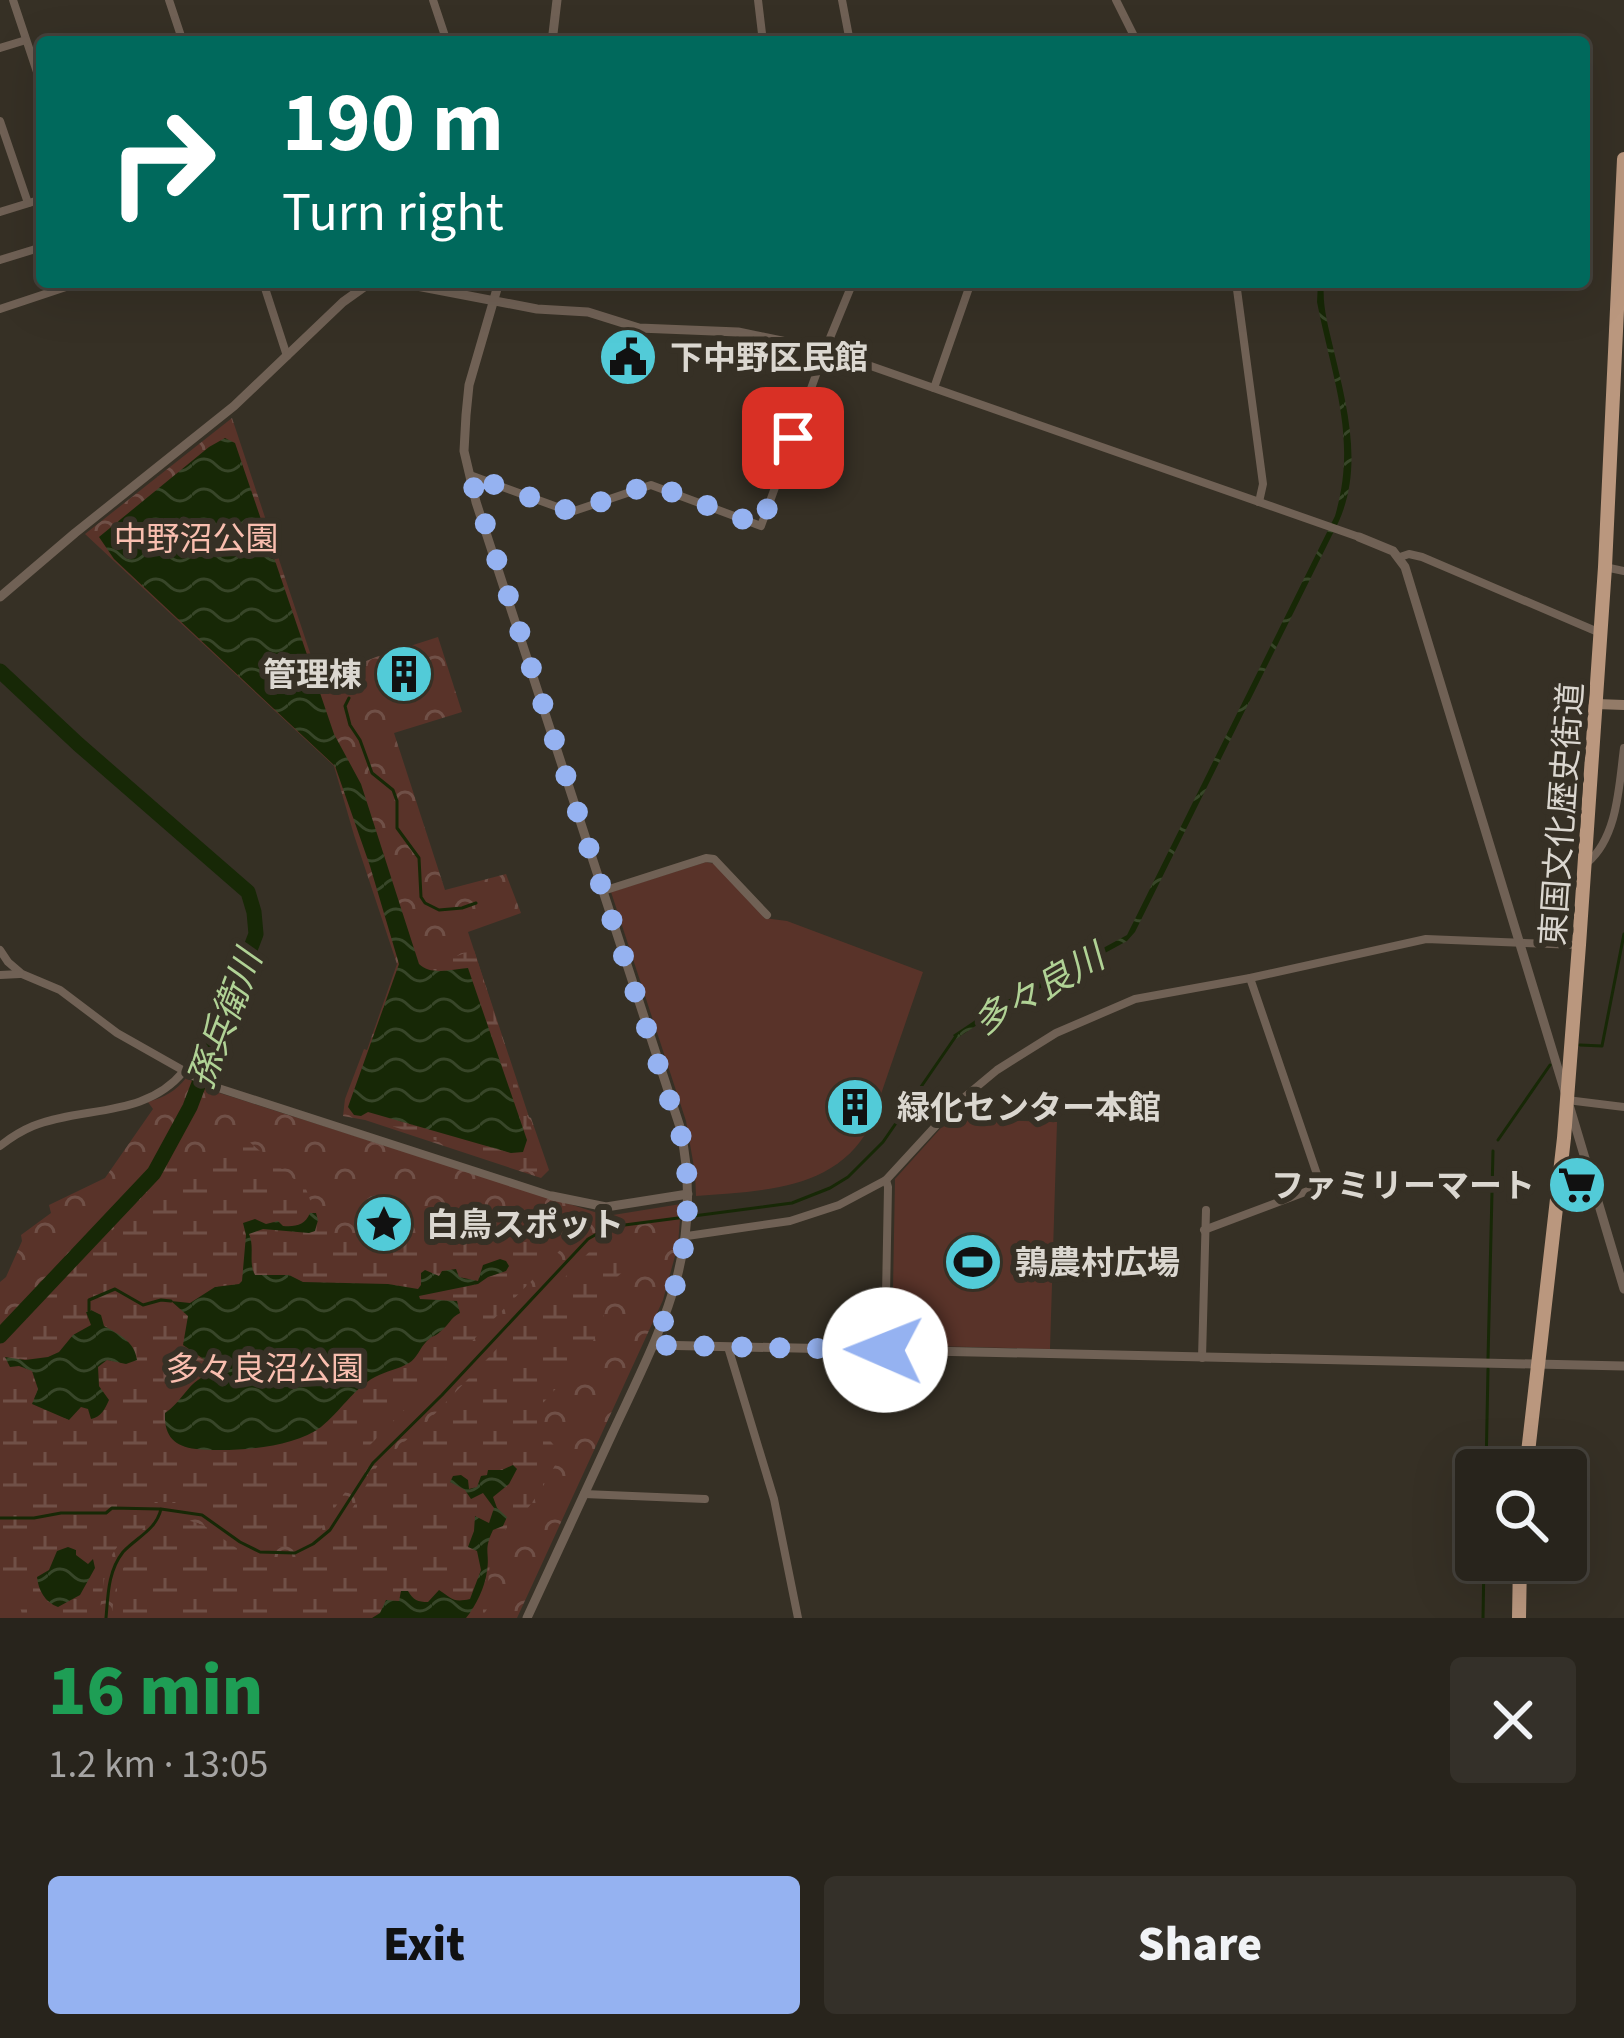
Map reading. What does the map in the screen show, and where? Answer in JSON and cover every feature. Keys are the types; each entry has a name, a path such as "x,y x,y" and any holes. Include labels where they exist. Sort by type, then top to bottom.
{"highway":[{"name":"東国文化歴史街道","path":"1528,1449 1567,1100 1585,865 1624,159"},
{"path":"1519,1618 1520,1581"}],"main road":[{"path":"1596,704 1624,705"}],"street":[{"path":"13,0 36,69"},
{"path":"169,0 181,36"},
{"path":"433,0 446,36"},
{"path":"553,36 557,0"},
{"path":"758,0 762,36"},
{"path":"842,0 849,36"},
{"path":"1116,0 1134,36"},
{"path":"0,48 26,40"},
{"path":"0,121 28,203"},
{"path":"0,212 36,201"},
{"path":"0,260 36,249"},
{"path":"0,309 63,288"},
{"path":"264,288 287,356"},
{"path":"0,597 233,406 363,288"},
{"path":"431,288 537,309 598,314 639,328 738,332 825,350 1353,534 1400,557 1624,1288"},
{"path":"497,288 469,385 464,451 680,1127 688,1199 687,1234 674,1296 527,1618"},
{"path":"470,476 572,512 651,484 761,526 851,288"},
{"path":"934,388 969,288"},
{"path":"1237,288 1263,484 1259,502"},
{"path":"1400,557 1422,557 1601,633"},
{"path":"1605,567 1624,571"},
{"path":"1585,865 1597,855 1613,818 1624,748"},
{"path":"603,891 706,858 714,860 767,915"},
{"path":"687,1234 790,1221 827,1211 886,1180 973,1089 1056,1033 1135,999 1426,939 1579,945"},
{"path":"0,950 22,974 70,996 117,1033 209,1084 552,1196 606,1207 688,1199"},
{"path":"0,974 22,974"},
{"path":"1204,1230 1321,1186 1250,978"},
{"path":"0,1146 37,1124 145,1099 166,1090 186,1073"},
{"path":"1567,1100 1624,1107"},
{"path":"885,1350 886,1180"},
{"path":"1202,1358 1206,1210"},
{"path":"654,1345 1624,1366"},
{"path":"728,1347 774,1499 798,1618"},
{"path":"584,1494 705,1499"}],"green space":[{"name":"中野沼公園","path":"232,418 319,680 438,637 462,712 394,733 445,890 506,874 521,913 468,932 549,1170 541,1178 343,1116 345,1099 397,964 334,766 85,534"},
{"path":"706,862 715,864 764,918 787,921 923,972 870,1126 855,1147 837,1164 794,1183 696,1196 686,1121 611,892"},
{"path":"474,950 544,1168 539,1174 361,1116 368,1112 511,1153 526,1147 468,968 422,968"},
{"name":"多々良沼公園","path":"186,1078 210,1090 607,1216 681,1204 678,1245 663,1300 517,1618 0,1618 0,1282 21,1235 51,1213 49,1205 105,1178 153,1109 148,1102 170,1093"},
{"name":"鶉農村広場","path":"949,1119 1057,1122 1050,1349 892,1345 895,1179"},
{"path":"236,1131 306,1189 325,1228 355,1241 424,1238 530,1212 582,1225 369,1446 317,1535 286,1547 260,1544 190,1502 152,1502 143,1529 120,1544 111,1557 99,1618 23,1618 17,1596 0,1584 0,1561 7,1558 0,1548 0,1344 128,1216 166,1164 198,1172 217,1162 216,1143","holes":["255,1219 290,1227 318,1220 304,1230 248,1234 255,1275 418,1289 421,1273 439,1276 451,1268 459,1277 479,1281 481,1267 500,1259 509,1265 478,1284 418,1296 451,1299 448,1322 414,1360 371,1380 322,1426 165,1413 206,1376 208,1362 194,1355 188,1315 172,1301 190,1303 215,1287 243,1281 243,1224","87,1315 101,1315 104,1326 120,1334 126,1364 107,1360 98,1367 102,1392 91,1418 88,1408 32,1404 38,1389 32,1371 19,1366 17,1358 48,1356 91,1325","66,1549 88,1564 93,1560 74,1597 48,1602 38,1586 41,1573 49,1570 57,1552"]},
{"path":"622,1241 633,1262 616,1278 587,1354 543,1403 537,1431 561,1454 526,1510 496,1535 488,1580 490,1605 481,1618 466,1616 486,1578 486,1544 495,1515 493,1497 509,1484 513,1465 481,1477 477,1487 469,1489 450,1481 459,1488 482,1493 494,1508 489,1524 475,1517 470,1539 479,1569 470,1599 455,1600 436,1592 428,1602 399,1601 372,1618 335,1617 330,1612 323,1618 112,1618 125,1565 172,1515 203,1525 245,1554 308,1559 330,1546 378,1465 428,1421 591,1250"}],"water":[{"path":"1318,288 1324,288 1350,434 1350,478 1339,521 1135,932 1127,941 956,1039 953,1035 995,1007 1127,935 1335,516 1343,434"},
{"name":"中野沼公園","path":"225,438 235,443 334,734 361,784 419,964 436,971 468,968 527,1140 523,1152 511,1153 368,1112 354,1115 348,1107 399,964 335,766 114,559 99,537"},
{"path":"310,1213 316,1213 318,1220 315,1231 263,1229 249,1234 255,1275 418,1289 425,1270 439,1276 456,1269 459,1277 478,1281 483,1265 500,1259 509,1266 478,1284 419,1296 457,1301 460,1313 412,1361 367,1382 309,1434 243,1449 181,1445 168,1433 165,1413 206,1376 208,1362 183,1345 188,1316 171,1301 190,1303 215,1287 242,1281 243,1223 255,1219 292,1226 303,1223"},
{"path":"86,1312 101,1315 104,1326 130,1343 137,1360 126,1364 107,1360 98,1367 99,1386 109,1400 106,1406 91,1419 88,1409 81,1407 69,1420 32,1404 38,1389 32,1371 10,1367 5,1357 25,1360 59,1352 73,1335 91,1325"},
{"path":"513,1465 517,1469 509,1484 493,1497 507,1517 490,1537 484,1583 466,1618 372,1618 386,1600 399,1601 401,1591 421,1602 428,1602 439,1590 456,1600 470,1599 481,1570 477,1551 468,1547 475,1516 489,1523 494,1508 483,1493 471,1499 450,1482 461,1475 469,1489 477,1487 488,1470"},
{"path":"68,1547 88,1564 93,1559 95,1568 80,1595 58,1607 43,1595 37,1577 49,1570 57,1551"}],"waterway":[{"name":"孫兵衛川","path":"0,671 248,892 256,934 190,1107 154,1173 0,1336"},
{"path":"349,698 345,706 350,725 372,773 393,790 397,828 419,858 421,897 439,910 476,903"},
{"path":"1580,1045 1602,1046 1624,934"},
{"name":"多々良川","path":"106,1618 118,1559 150,1528 161,1509 202,1515 260,1552 295,1553 313,1544 330,1530 373,1463 588,1239 617,1226 792,1203 830,1188 883,1142 956,1036"},
{"path":"1498,1140 1550,1065"},
{"path":"1488,1359 1493,1151"},
{"path":"89,1311 89,1300 115,1289 143,1305 171,1301"},
{"path":"1486,1449 1488,1369"},
{"path":"0,1518 106,1513 112,1508 160,1509"},
{"path":"1483,1618 1484,1581"}],"place":[{"name":"下中野区民館","path":"628,357"},
{"name":"管理棟","path":"404,674"},
{"name":"緑化センター本館","path":"855,1107"},
{"name":"ファミリーマート","path":"1577,1185"},
{"name":"白鳥スポット","path":"384,1224"},
{"name":"鶉農村広場","path":"973,1262"}],"route":[{"path":"793,438 761,526 651,484 572,512 470,476 680,1127 687,1176 687,1236 674,1296 654,1345 885,1350"}]}
